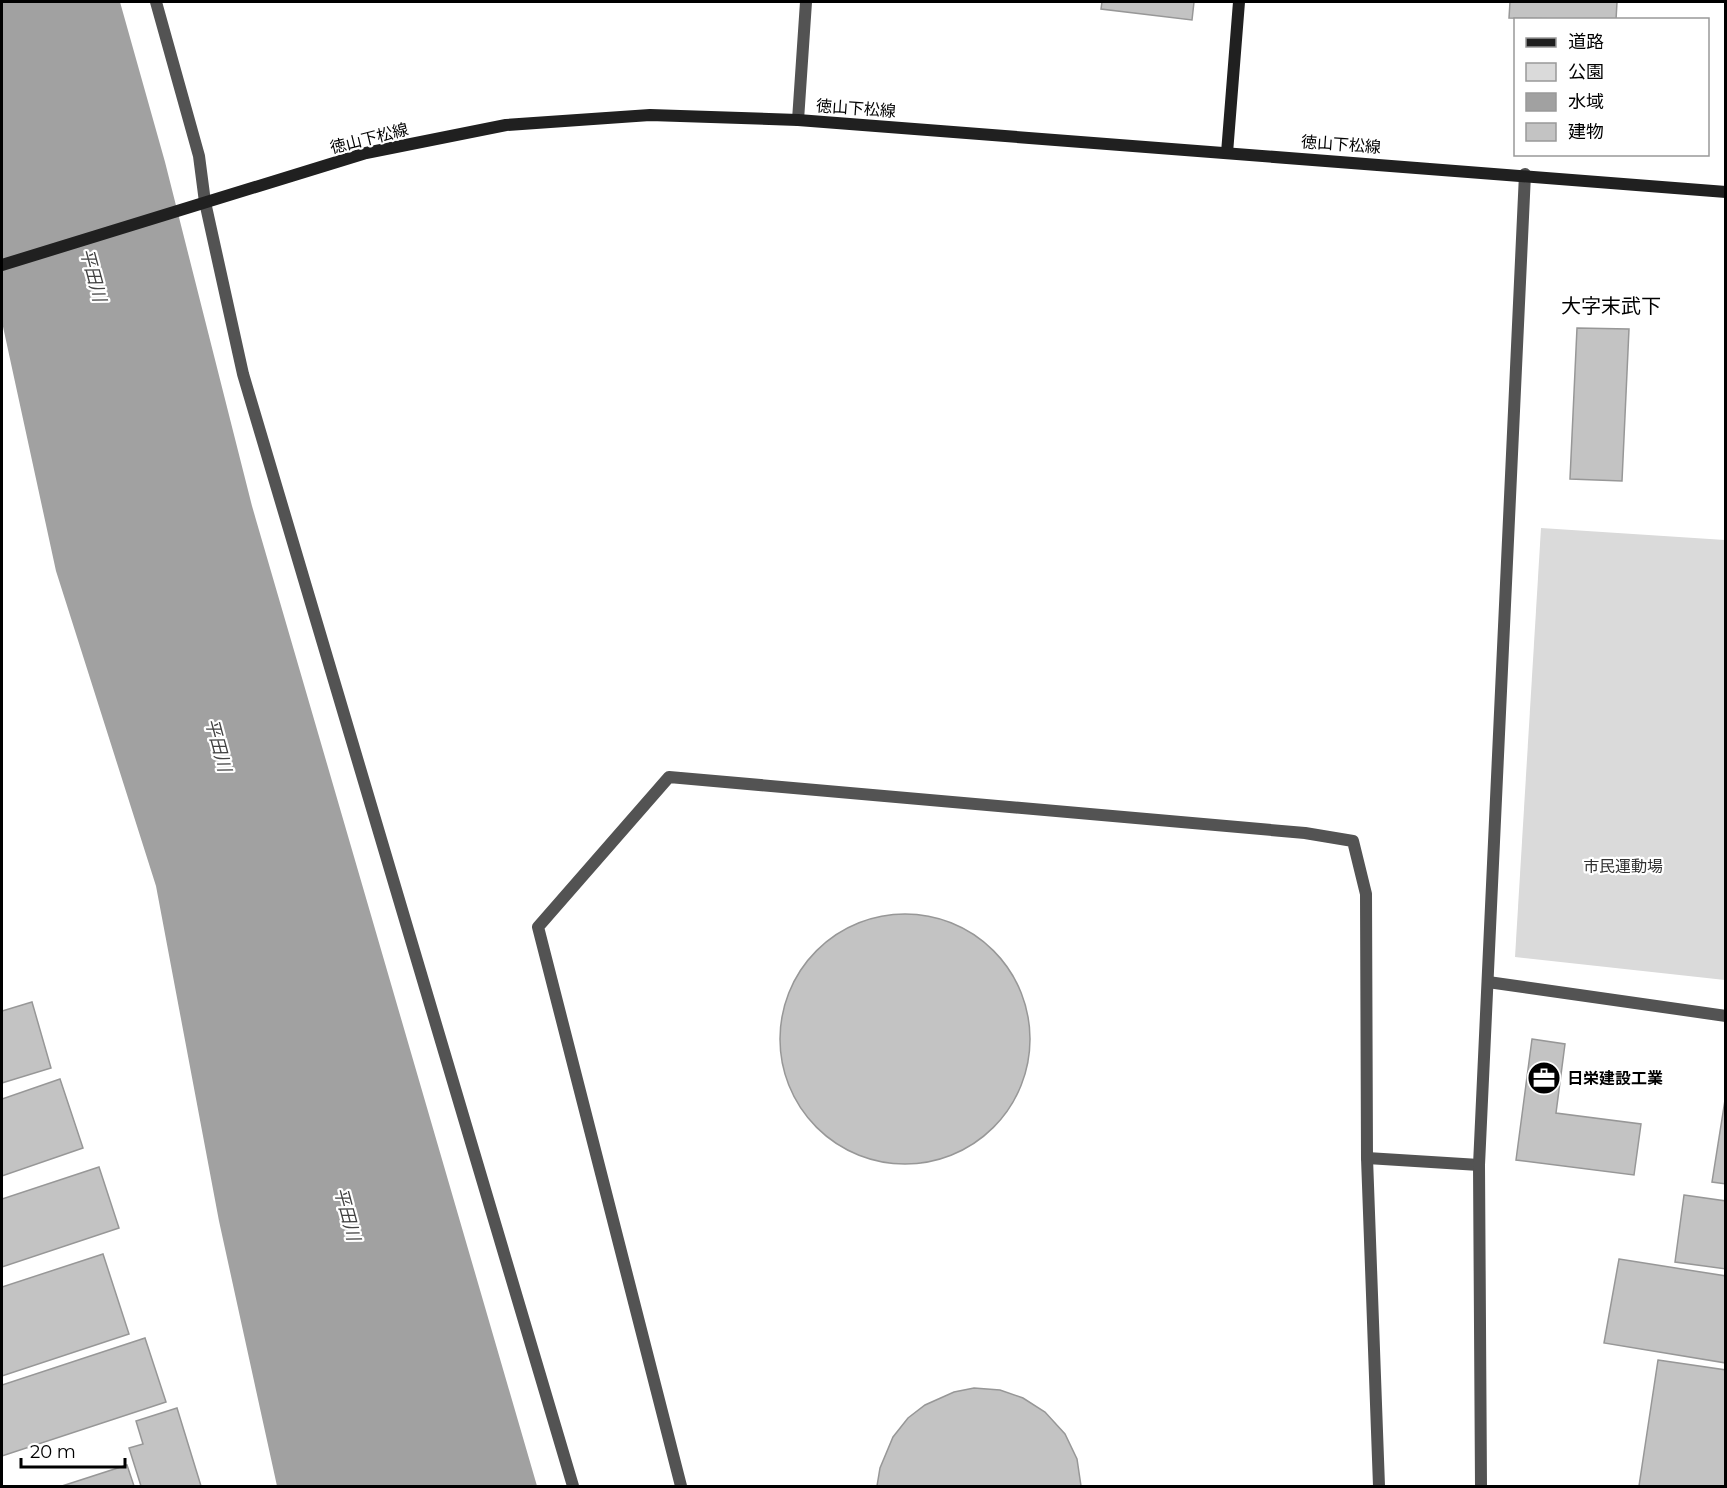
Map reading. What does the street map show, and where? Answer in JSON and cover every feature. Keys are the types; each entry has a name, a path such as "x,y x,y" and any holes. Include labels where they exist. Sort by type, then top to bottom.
{"main road":[{"path":"1227,153 1239,2"},
{"name":"徳山下松線","path":"2,265 366,153 506,125 650,116 798,120 1525,174 1725,192"}],"street":[{"path":"156,2 199,156 199,204 243,374 573,1486"},
{"path":"798,120 806,2"},
{"path":"1480,1486 1479,1165 1525,174"},
{"path":"681,1486 538,927 669,777 1305,833 1353,841 1366,894 1367,1158 1379,1486"},
{"path":"1488,982 1725,1016"},
{"path":"1367,1158 1479,1165"}],"green space":[{"name":"市民運動場","path":"1541,528 1725,540 1725,980 1515,957"}],"water":[{"name":"平田川","path":"2,2 120,2 165,162 252,506 537,1486 277,1486 219,1221 156,886 56,571 2,322"}],"building":[{"path":"1102,2 1194,2 1192,20 1101,9"},
{"path":"1510,2 1617,2 1616,18 1509,18"},
{"path":"1577,328 1629,329 1622,481 1570,479"},
{"path":"905,914 941,919 964,929 984,942 1002,960 1015,980 1025,1003 1030,1039 1025,1075 1015,1098 1002,1118 984,1136 964,1149 941,1159 905,1164 869,1159 846,1149 826,1136 808,1118 795,1098 785,1075 780,1039 785,1003 795,980 808,960 826,942 846,929 869,919"},
{"path":"32,1002 51,1068 2,1083 2,1011"},
{"name":"日栄建設工業","path":"1532,1039 1565,1044 1556,1113 1641,1124 1634,1175 1516,1160"},
{"path":"60,1079 83,1148 2,1176 2,1099"},
{"path":"1726,1100 1726,1184 1712,1182"},
{"path":"99,1167 119,1228 2,1267 2,1199"},
{"path":"1684,1195 1726,1201 1726,1269 1675,1262"},
{"path":"103,1254 129,1334 2,1376 2,1287"},
{"path":"1619,1259 1726,1276 1726,1363 1604,1343"},
{"path":"145,1338 166,1402 2,1456 2,1385"},
{"path":"1658,1360 1726,1370 1726,1486 1639,1486"},
{"path":"974,1388 1000,1390 1023,1398 1045,1412 1065,1434 1077,1459 1081,1486 877,1486 880,1468 893,1437 908,1418 925,1405 954,1392"},
{"path":"177,1408 201,1486 141,1486 129,1448 143,1444 136,1421"},
{"path":"127,1465 134,1486 62,1486"}],"place":[{"name":"日栄建設工業","path":"1544,1078"}],"district":[{"name":"大字末武下","path":"1611,306"}]}
